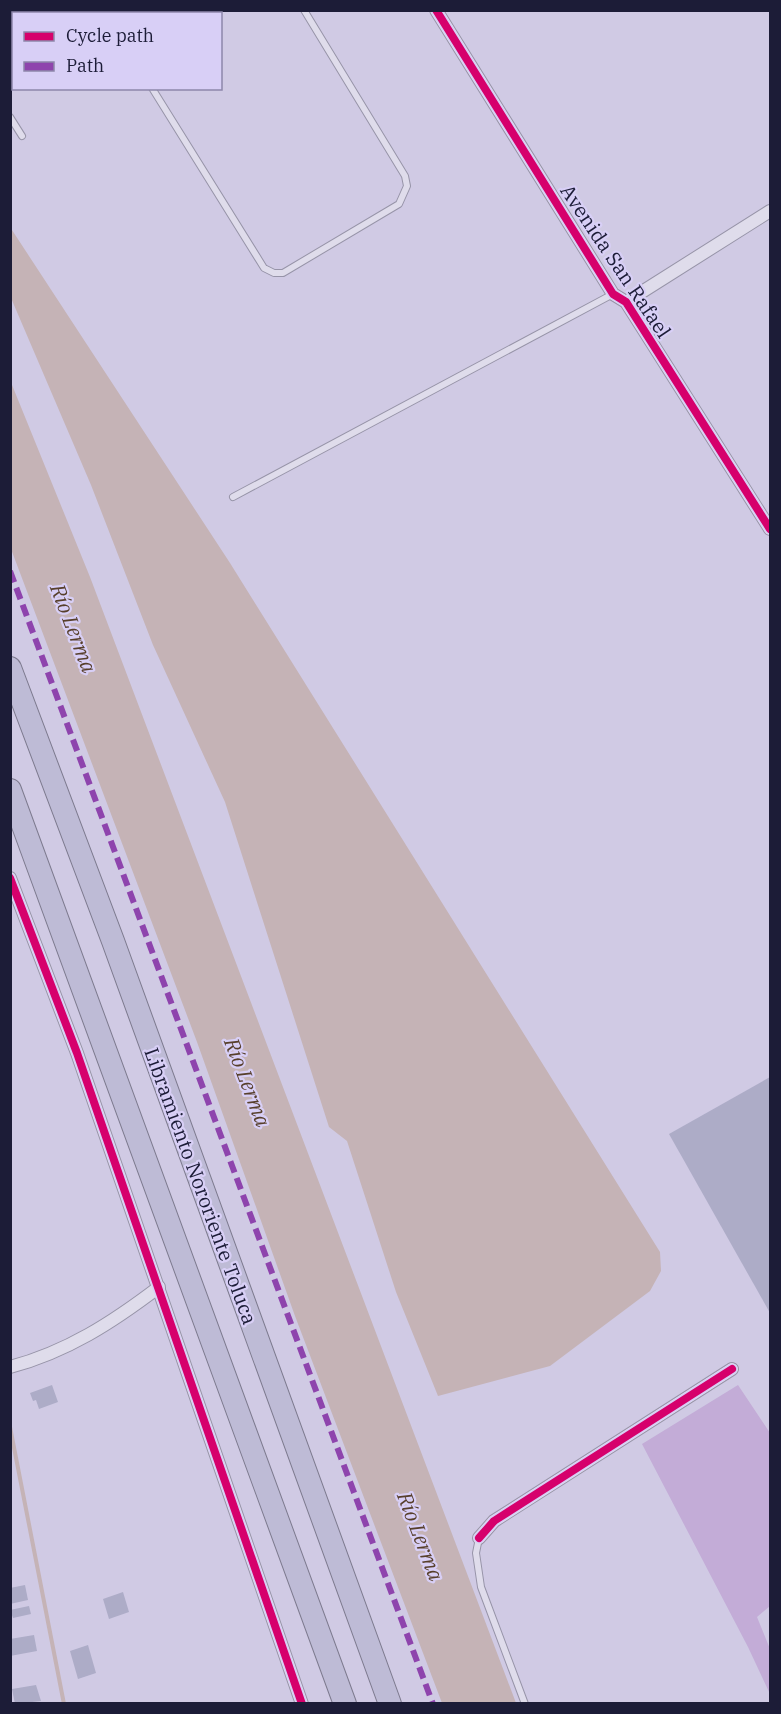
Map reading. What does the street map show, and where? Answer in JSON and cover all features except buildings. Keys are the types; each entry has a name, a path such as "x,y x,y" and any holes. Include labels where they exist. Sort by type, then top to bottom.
{"highway":[{"name":"Libramiento Nororiente Toluca","path":"10,668 113,941 390,1704"},
{"path":"10,790 345,1704"}],"street":[{"name":"Avenida San Rafael","path":"436,10 613,294 626,302 771,529"},
{"path":"626,302 771,211"},
{"path":"10,878 77,1053 302,1704"},
{"path":"10,1367 48,1355 80,1341 159,1287"},
{"path":"479,1538 494,1521 732,1369"}],"lane":[{"path":"153,90 264,268 274,273 283,273 399,204 407,186 405,176 304,10"},
{"path":"10,117 22,136"},
{"path":"233,497 613,294"},
{"path":"479,1538 476,1553 481,1587 525,1704"}],"shaded area":[{"path":"738,1385 770,1433 770,1606 757,1617 770,1649 770,1694 748,1647 642,1444"}],"water":[{"path":"10,227 230,563 660,1252 661,1271 650,1291 550,1366 438,1396 396,1292 347,1141 329,1127 225,802 153,645 91,485 11,298"},
{"name":"Río Lerma","path":"10,380 90,577 516,1703 442,1703 295,1316 197,1042 11,549"}],"waterway":[{"path":"10,1427 64,1704"}],"marked path":[{"path":"10,571 433,1704"}],"cycle path":[{"path":"436,10 613,294 626,302 770,529"},
{"path":"10,878 77,1053 302,1704"},
{"path":"479,1538 494,1521 732,1369"}]}
